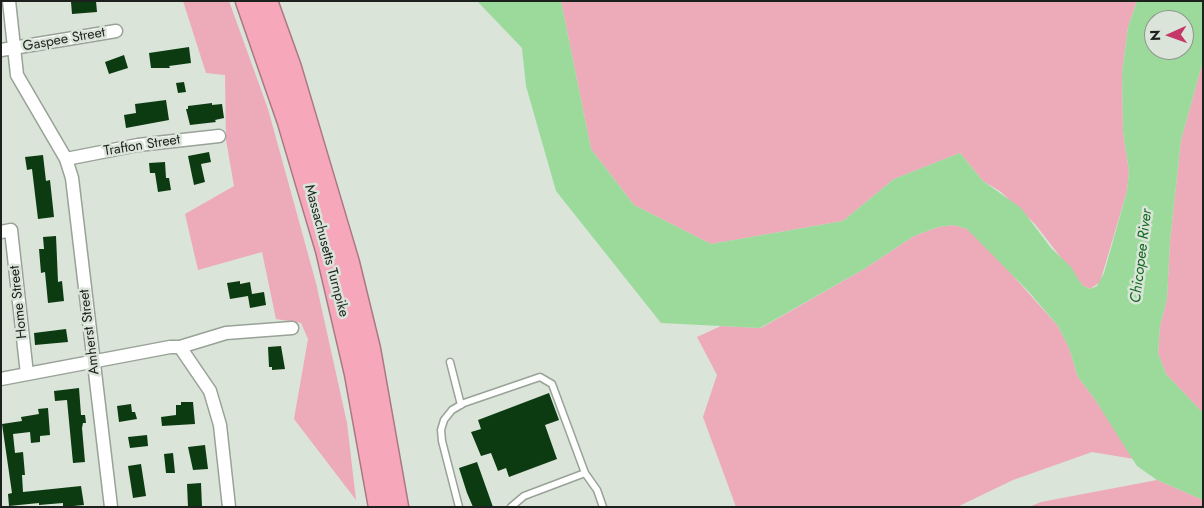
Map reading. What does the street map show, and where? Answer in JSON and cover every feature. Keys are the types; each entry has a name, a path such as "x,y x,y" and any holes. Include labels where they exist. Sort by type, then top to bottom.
{"highway":[{"name":"Massachusetts Turnpike","path":"247,1 289,122 327,250 356,374 380,507"},
{"name":"Massachusetts Turnpike","path":"266,1 308,126 348,263 369,349 398,507"}],"street":[{"name":"Amherst Street","path":"9,1 7,49 17,75 66,158 72,178 111,507"},
{"name":"Gaspee Street","path":"7,49 116,31"},
{"name":"Trafton Street","path":"66,158 138,145 218,136"},
{"name":"Home Street","path":"6,231 28,374"},
{"path":"1,379 170,347 180,347 226,333 292,328"},
{"path":"180,347 210,391 220,425 229,507"}],"lane":[{"path":"450,362 461,404"},
{"path":"459,507 441,430 452,410 461,404 536,377 544,378 552,384 585,473 597,490 603,507"},
{"path":"511,507 524,496 585,473"}],"shaded area":[{"path":"183,1 229,1 268,109 316,283 347,423 356,500 294,419 308,339 301,323 276,319 262,252 198,270 185,214 234,186 226,140 225,75 206,73"},
{"path":"561,1 1137,1 1128,27 1122,73 1123,132 1129,171 1127,191 1100,282 1090,289 1082,285 1035,224 1001,192 983,181 960,153 894,179 843,221 711,244 634,205 591,149"},
{"path":"1203,61 1203,413 1166,374 1158,353 1160,326 1167,299 1170,241 1181,140"},
{"path":"954,225 967,229 981,240 1058,326 1069,348 1078,377 1134,459 1092,452 1013,480 957,507 736,507 703,417 717,375 697,337 721,326 761,328 864,269 914,236 938,227"},
{"path":"1157,480 1203,500 1203,507 1029,507 1041,502"}],"water":[{"name":"Chicopee River","path":"477,1 561,1 591,149 634,205 711,244 843,221 894,179 960,153 983,181 1021,208 1051,248 1071,267 1082,285 1090,289 1097,286 1104,273 1127,191 1129,171 1123,132 1122,73 1128,27 1137,1 1203,1 1203,61 1181,140 1170,241 1167,299 1160,326 1158,353 1166,374 1203,413 1203,500 1157,480 1137,466 1094,398 1078,377 1069,348 1058,326 1029,292 967,229 954,225 938,227 914,236 864,269 760,328 661,323 556,191 526,86 522,48"}],"building":[{"path":"96,1 97,12 72,14 71,2"},
{"path":"189,47 191,63 169,66 170,68 151,68 149,53"},
{"path":"124,55 128,68 109,74 105,62"},
{"path":"184,82 186,92 178,93 176,83"},
{"path":"166,100 169,120 126,128 124,115 136,113 135,104"},
{"path":"212,103 212,105 222,104 224,118 215,120 216,122 190,125 186,109 188,109 188,106"},
{"path":"209,152 211,162 201,164 205,182 194,185 188,156"},
{"path":"43,155 46,181 50,180 54,217 38,219 32,169 27,170 25,157"},
{"path":"165,162 166,178 169,178 171,190 158,192 155,173 150,173 149,163"},
{"path":"56,236 58,282 62,281 64,301 48,303 45,272 41,273 39,249 44,249 43,237"},
{"path":"240,281 240,284 250,282 252,294 264,292 266,305 250,308 248,296 230,299 227,283"},
{"path":"66,329 68,342 35,345 34,333"},
{"path":"281,346 285,369 272,370 272,367 269,367 268,347"},
{"path":"79,388 81,415 85,415 86,423 83,423 82,428 85,462 73,463 67,400 55,401 54,391"},
{"path":"549,393 559,420 545,425 557,459 509,477 506,468 498,471 491,453 481,456 471,432 481,429 478,420"},
{"path":"181,402 193,402 195,424 162,426 161,417 176,415 176,405 181,405"},
{"path":"131,404 132,412 135,412 137,419 119,422 117,406"},
{"path":"48,408 50,435 40,436 40,442 31,443 30,432 13,434 15,453 23,452 25,475 22,475 23,492 81,486 84,505 63,507 63,503 39,505 39,503 9,506 8,494 12,493 2,424 22,421 21,417 39,414 38,409"},
{"path":"147,435 148,446 130,448 128,437"},
{"path":"205,445 208,469 193,470 188,447"},
{"path":"173,453 175,473 166,473 164,454"},
{"path":"477,462 493,507 473,507 467,493 459,468"},
{"path":"141,464 146,496 133,498 128,466"},
{"path":"201,483 202,507 188,507 187,484"}]}
